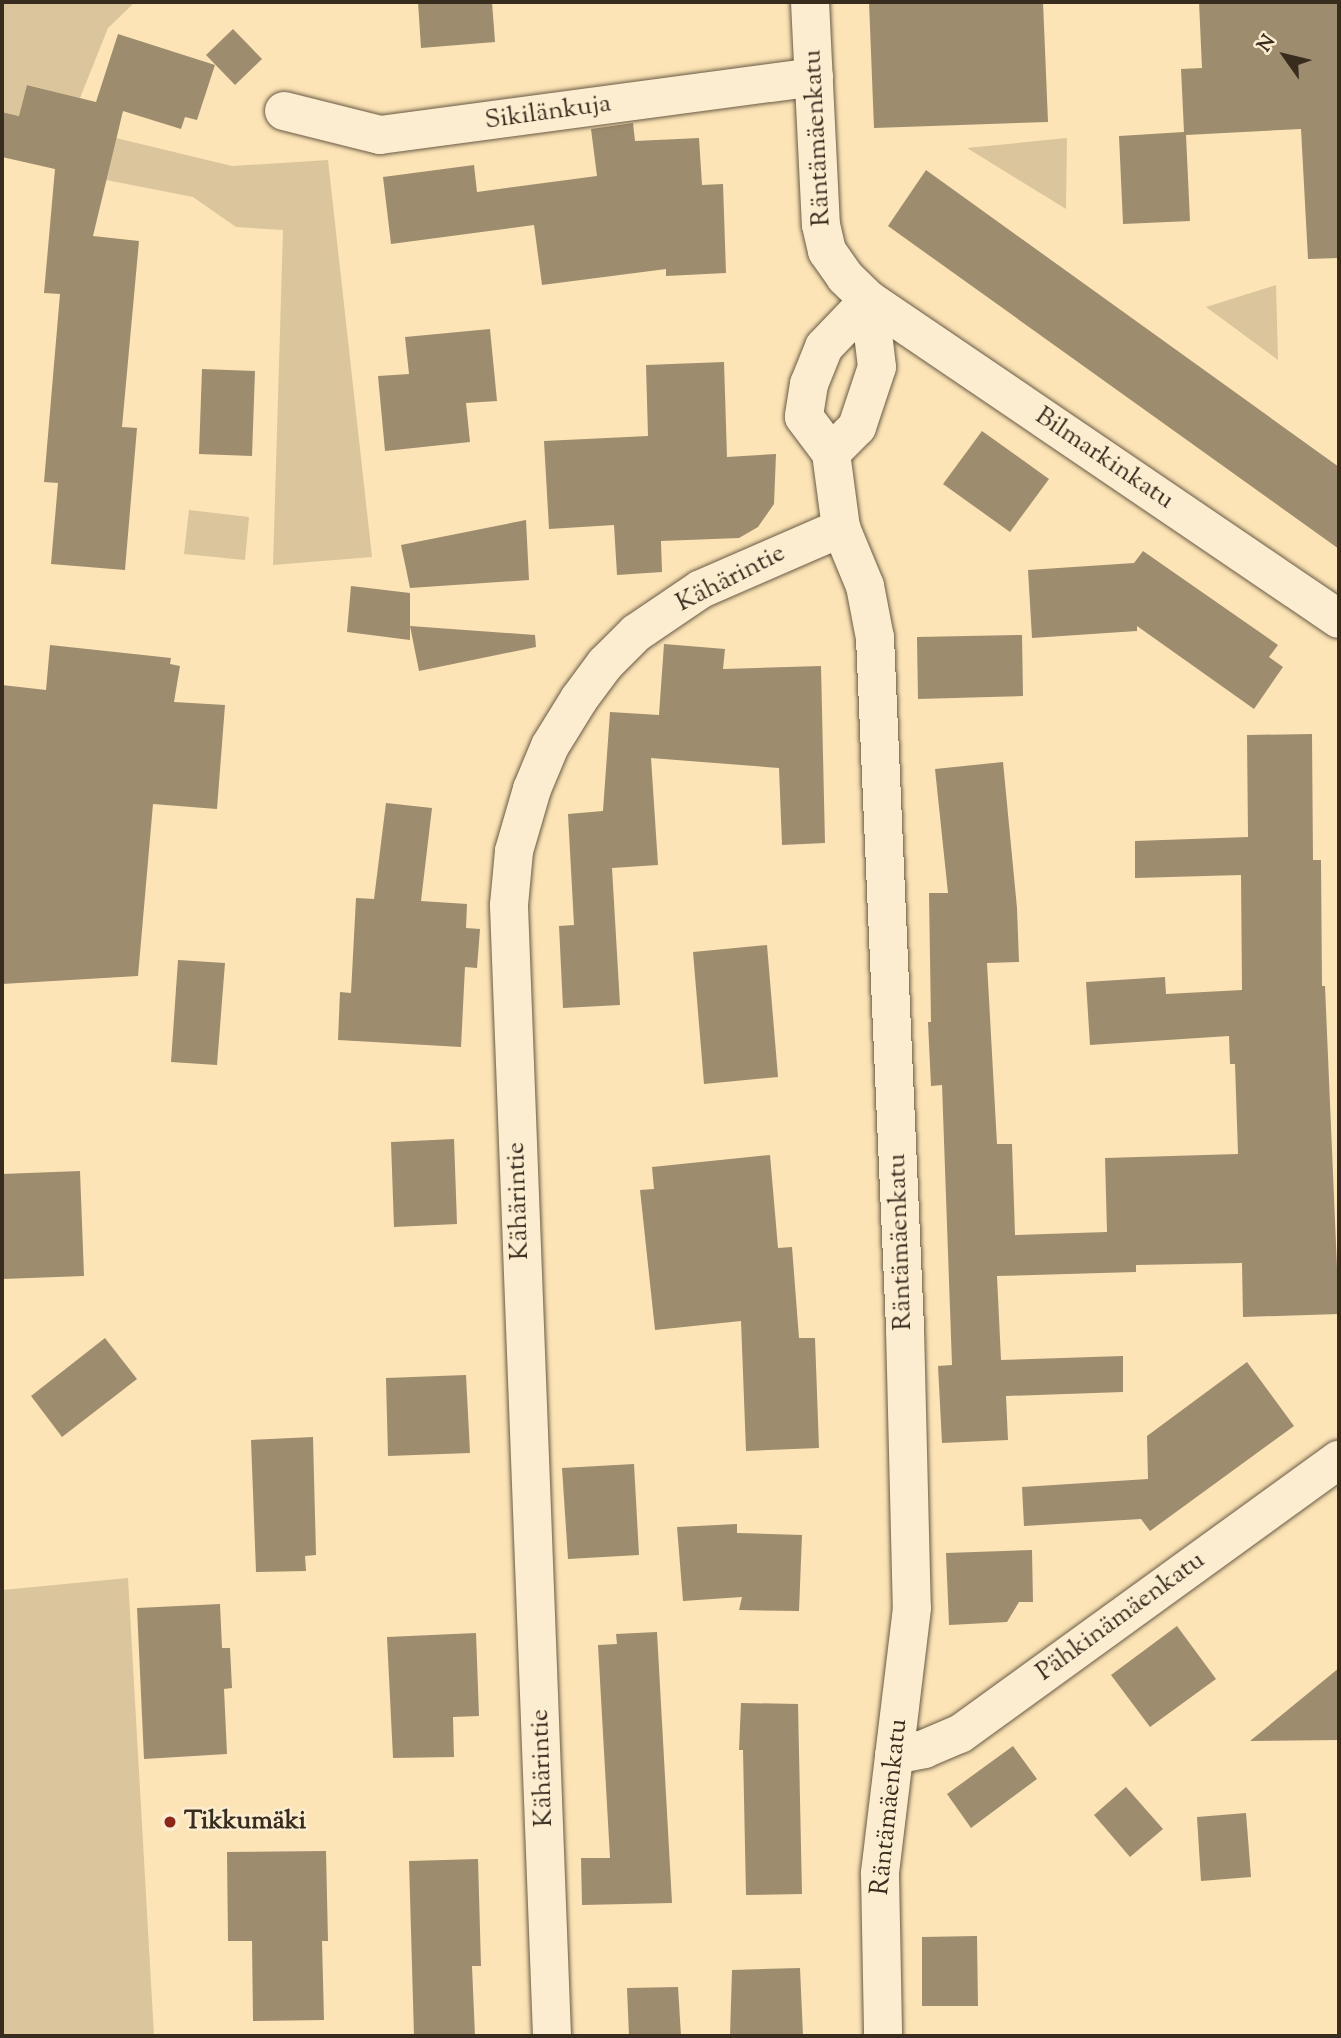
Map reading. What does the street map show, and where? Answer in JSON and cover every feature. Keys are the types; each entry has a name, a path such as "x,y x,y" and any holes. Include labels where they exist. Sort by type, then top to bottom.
{"street":[{"name":"Räntämäenkatu","path":"810,2 821,225 827,251 845,277 869,300 824,346 810,384 804,417 831,453 841,528 864,586 875,638 905,1329 912,1608 880,1874 883,2036"},
{"name":"Sikilänkuja","path":"284,111 380,135 814,77"},
{"path":"831,453 857,428 877,367 869,300"},
{"name":"Bilmarkinkatu","path":"869,300 1339,619"},
{"name":"Kähärintie","path":"552,2036 509,905 514,851 532,789 550,746 579,699 613,656 636,633 701,589 841,528"},
{"name":"Pähkinämäenkatu","path":"894,1755 924,1749 960,1734 1339,1460"}],"shaded area":[{"path":"2,2 135,2 108,28 80,98 28,85 20,116 2,112"},
{"path":"116,138 232,166 328,160 372,557 273,565 283,230 236,227 193,197 106,180"},
{"path":"1067,138 1066,209 967,148"},
{"path":"1276,285 1278,360 1206,307"},
{"path":"189,510 249,517 245,560 184,554"},
{"path":"128,1578 154,2036 2,2036 2,1590"}],"building":[{"path":"418,2 492,2 495,42 421,48"},
{"path":"869,2 1043,2 1048,122 874,128"},
{"path":"1199,2 1339,2 1339,258 1308,259 1301,129 1186,135 1190,221 1123,224 1119,136 1184,132 1181,69 1202,68"},
{"path":"233,29 262,59 235,85 206,55"},
{"path":"118,34 215,65 197,120 185,117 181,129 123,111 93,236 139,241 122,427 137,428 125,570 51,564 58,483 44,482 60,294 44,293 55,169 2,157 2,112 19,116 27,85 96,102"},
{"path":"633,123 635,141 699,138 702,185 723,184 726,273 666,276 666,269 542,285 534,225 391,244 383,177 474,165 477,192 597,176 591,129"},
{"path":"926,170 1339,467 1339,549 888,226"},
{"path":"490,329 497,401 466,403 470,442 385,451 378,376 409,374 405,337"},
{"path":"724,362 727,457 776,454 774,504 758,527 739,538 661,541 662,572 617,575 614,525 549,529 544,441 648,436 646,365"},
{"path":"202,369 255,371 252,456 199,454"},
{"path":"982,431 1049,479 1010,532 943,484"},
{"path":"526,520 529,580 410,588 401,545"},
{"path":"1143,551 1278,645 1269,657 1283,667 1254,709 1137,626 1137,631 1032,638 1028,570 1134,563"},
{"path":"351,586 410,593 410,640 347,632"},
{"path":"410,626 535,635 536,647 419,671"},
{"path":"1022,635 1023,696 918,699 917,637"},
{"path":"664,644 725,649 723,669 821,666 825,843 782,845 779,768 651,758 658,865 612,868 620,1005 563,1008 559,926 574,925 568,814 603,811 610,712 659,715"},
{"path":"50,645 171,658 170,664 180,666 174,702 225,705 217,809 153,804 138,976 2,984 2,685 46,690"},
{"path":"1312,734 1313,860 1321,860 1322,986 1325,986 1339,1314 1243,1317 1242,1263 1136,1265 1136,1272 997,1276 1001,1360 1123,1356 1123,1392 1006,1396 1008,1440 942,1443 938,1366 952,1365 942,1085 931,1086 928,1022 931,1022 929,893 948,893 935,769 1003,762 1017,908 1019,962 987,963 997,1144 1012,1144 1015,1235 1107,1232 1105,1158 1238,1154 1235,1064 1230,1064 1229,1036 1090,1045 1086,982 1165,977 1166,994 1242,990 1241,875 1135,878 1135,841 1248,837 1247,735"},
{"path":"386,803 432,808 421,901 467,904 466,928 480,929 477,968 465,967 461,1047 338,1040 340,992 351,993 356,898 374,899"},
{"path":"767,945 778,1077 704,1084 693,952"},
{"path":"178,960 225,963 217,1065 171,1062"},
{"path":"454,1139 457,1224 394,1227 391,1142"},
{"path":"770,1155 778,1248 792,1247 799,1338 815,1338 819,1448 746,1451 741,1321 655,1330 640,1190 654,1189 652,1167"},
{"path":"80,1171 84,1276 3,1279 2,1174"},
{"path":"105,1338 137,1379 62,1437 31,1396"},
{"path":"1247,1362 1294,1426 1150,1531 1141,1519 1024,1526 1022,1487 1148,1479 1147,1436"},
{"path":"466,1375 470,1453 388,1456 386,1378"},
{"path":"313,1437 316,1555 305,1556 306,1571 256,1572 251,1440"},
{"path":"634,1464 639,1555 568,1559 562,1468"},
{"path":"737,1524 737,1533 802,1535 799,1611 739,1610 742,1597 683,1601 677,1527"},
{"path":"1032,1550 1033,1602 1019,1602 1007,1622 949,1625 946,1553"},
{"path":"220,1604 222,1648 230,1648 232,1688 224,1689 227,1754 144,1759 137,1608"},
{"path":"1177,1626 1216,1679 1150,1727 1111,1675"},
{"path":"657,1632 672,1903 582,1905 581,1858 610,1858 598,1645 617,1644 616,1634"},
{"path":"476,1633 479,1716 453,1717 454,1757 393,1758 387,1637"},
{"path":"1339,1668 1339,1740 1250,1741"},
{"path":"741,1703 798,1704 802,1894 746,1895 743,1750 739,1750"},
{"path":"1013,1746 1037,1779 971,1828 947,1794"},
{"path":"1126,1787 1163,1829 1130,1857 1094,1815"},
{"path":"1246,1813 1251,1877 1201,1881 1197,1817"},
{"path":"326,1851 328,1941 322,1941 324,2020 253,2021 252,1941 228,1941 227,1852"},
{"path":"478,1859 481,1966 472,1966 475,2036 414,2036 409,1861"},
{"path":"977,1936 978,2006 922,2006 922,1937"},
{"path":"800,1968 803,2036 730,2036 732,1970"},
{"path":"678,1987 681,2036 629,2036 627,1988"}],"place":[{"name":"Tikkumäki","path":"170,1822"}]}
